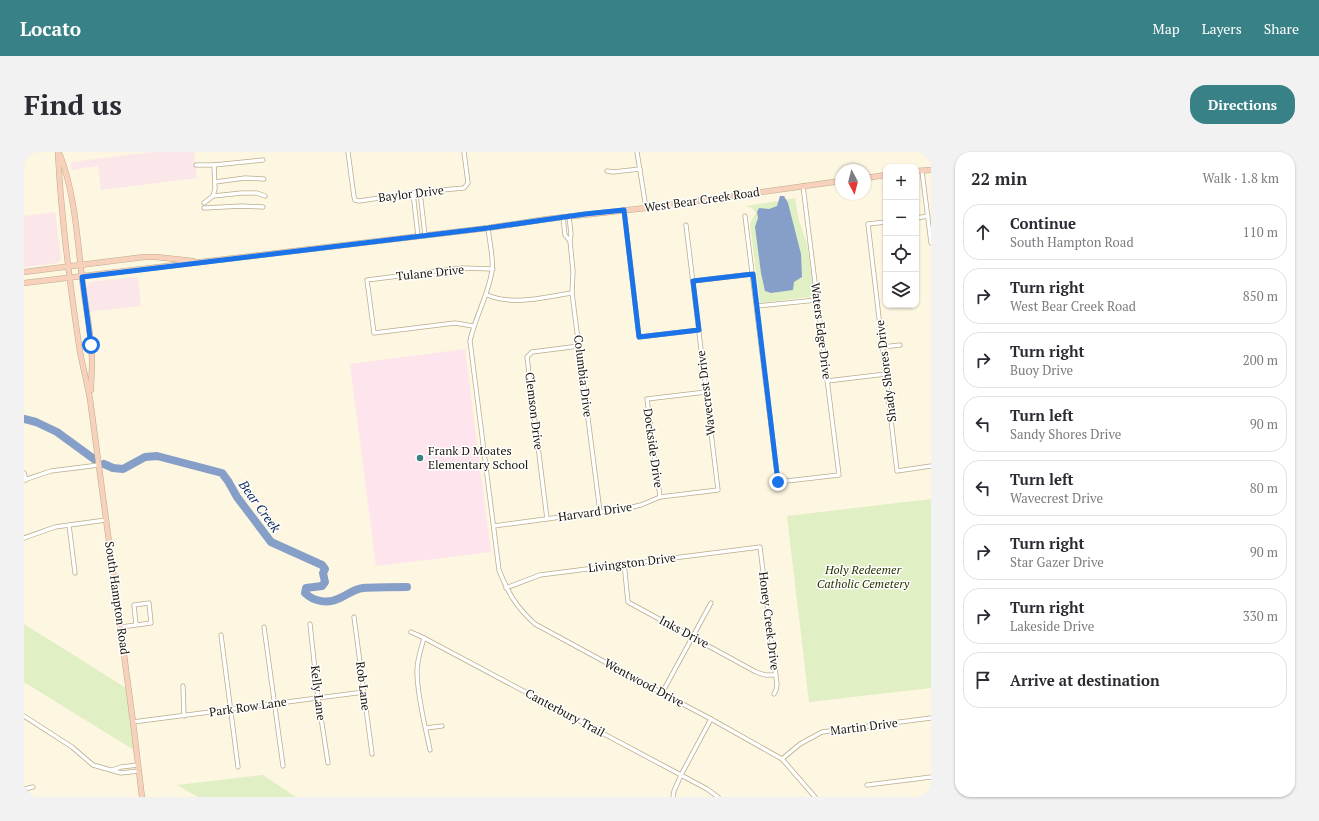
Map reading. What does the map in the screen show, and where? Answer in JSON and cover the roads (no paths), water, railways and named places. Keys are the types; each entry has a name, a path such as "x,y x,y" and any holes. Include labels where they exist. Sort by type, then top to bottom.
{"main road":[{"name":"South Hampton Road","path":"59,152 67,172 72,195 81,264 91,345 92,363 90,399"},
{"name":"South Hampton Road","path":"59,152 60,194 70,278 80,352 90,399 121,627 142,797"},
{"path":"919,171 931,170"},
{"path":"871,177 883,175"},
{"name":"West Bear Creek Road","path":"24,283 488,228 569,216 646,208 835,182"},
{"name":"West Bear Creek Road","path":"24,272 156,256 206,262"}],"street":[{"name":"Baylor Drive","path":"348,152 355,200 359,201 420,192 464,188 468,183 464,152"},
{"path":"637,152 646,208"},
{"path":"196,165 214,165 263,160"},
{"path":"213,196 215,189 214,165"},
{"path":"607,171 613,172 640,169"},
{"path":"919,171 928,216 931,243"},
{"path":"215,182 245,178 264,179"},
{"name":"Waters Edge Drive","path":"757,306 778,482 839,475 803,186"},
{"path":"420,192 425,235"},
{"path":"204,202 213,196 242,193 257,193 265,196"},
{"path":"413,194 418,236"},
{"path":"204,208 263,207"},
{"path":"624,210 639,337 699,330"},
{"name":"Columbia Drive","path":"569,216 573,271 572,293 600,512"},
{"path":"745,216 757,306 817,300"},
{"path":"919,218 928,216"},
{"name":"Columbia Drive","path":"563,217 565,235 570,241"},
{"name":"Shady Shores Drive","path":"883,222 868,224 897,471 931,466"},
{"name":"Wavecrest Drive","path":"686,225 718,490"},
{"path":"488,228 493,269"},
{"name":"Tulane Drive","path":"473,326 455,323 374,333 367,280 462,268 493,269"},
{"name":"Wentwood Drive","path":"493,269 486,295 473,326 470,342 499,570 506,588 523,613 535,624 782,759 815,797"},
{"path":"693,281 753,274"},
{"path":"486,295 498,300 512,301 572,293"},
{"path":"883,346 900,344"},
{"name":"Clemson Drive","path":"547,519 527,357 532,352 579,346"},
{"path":"827,381 886,374"},
{"name":"Dockside Drive","path":"660,497 647,399 706,392"},
{"path":"24,473 25,480 51,471 99,465"},
{"name":"Harvard Drive","path":"494,526 628,508 641,505 660,497 718,490"},
{"path":"24,538 55,528 106,520"},
{"path":"69,525 75,573"},
{"name":"Livingston Drive","path":"506,588 540,575 624,563 760,547"},
{"name":"Honey Creek Drive","path":"760,547 777,685 774,694"},
{"name":"Inks Drive","path":"624,563 628,602 756,672 766,675 776,675"},
{"path":"121,627 136,625 151,623 149,603 134,605 136,625"},
{"path":"662,693 711,603"},
{"name":"Rob Lane","path":"354,617 372,754"},
{"name":"Kelly Lane","path":"310,624 318,698 328,763"},
{"path":"264,626 283,766"},
{"name":"Canterbury Trail","path":"410,632 424,638 681,775 707,789 718,797"},
{"path":"221,635 238,767"},
{"path":"424,638 417,670 430,750"},
{"path":"183,686 184,716"},
{"name":"Park Row Lane","path":"133,722 364,692"},
{"path":"24,716 72,746 93,765 122,773 139,771"},
{"name":"Martin Drive","path":"782,759 800,744 822,732 931,718"},
{"path":"673,797 681,775 711,719"},
{"path":"426,728 442,726"},
{"path":"111,770 138,765"},
{"path":"867,785 931,777"},
{"path":"24,789 33,787"}],"water":[{"path":"780,196 784,196 788,203 801,254 802,277 794,282 793,290 771,293 765,291 755,227 759,208 769,209 777,206"}],"waterway":[{"name":"Bear Creek","path":"24,419 36,422 57,432 94,459"},
{"name":"Bear Creek","path":"104,464 113,468 123,469 145,457 157,456 222,473 237,497 271,542 322,565 325,569 323,573 325,582 322,586 306,588 305,593 317,600 335,600 363,588 407,587"}],"place":[{"name":"Frank D Moates Elementary School","path":"420,458"}],"park label":[{"name":"Holy Redeemer Catholic Cemetery","path":"863,577"}]}
